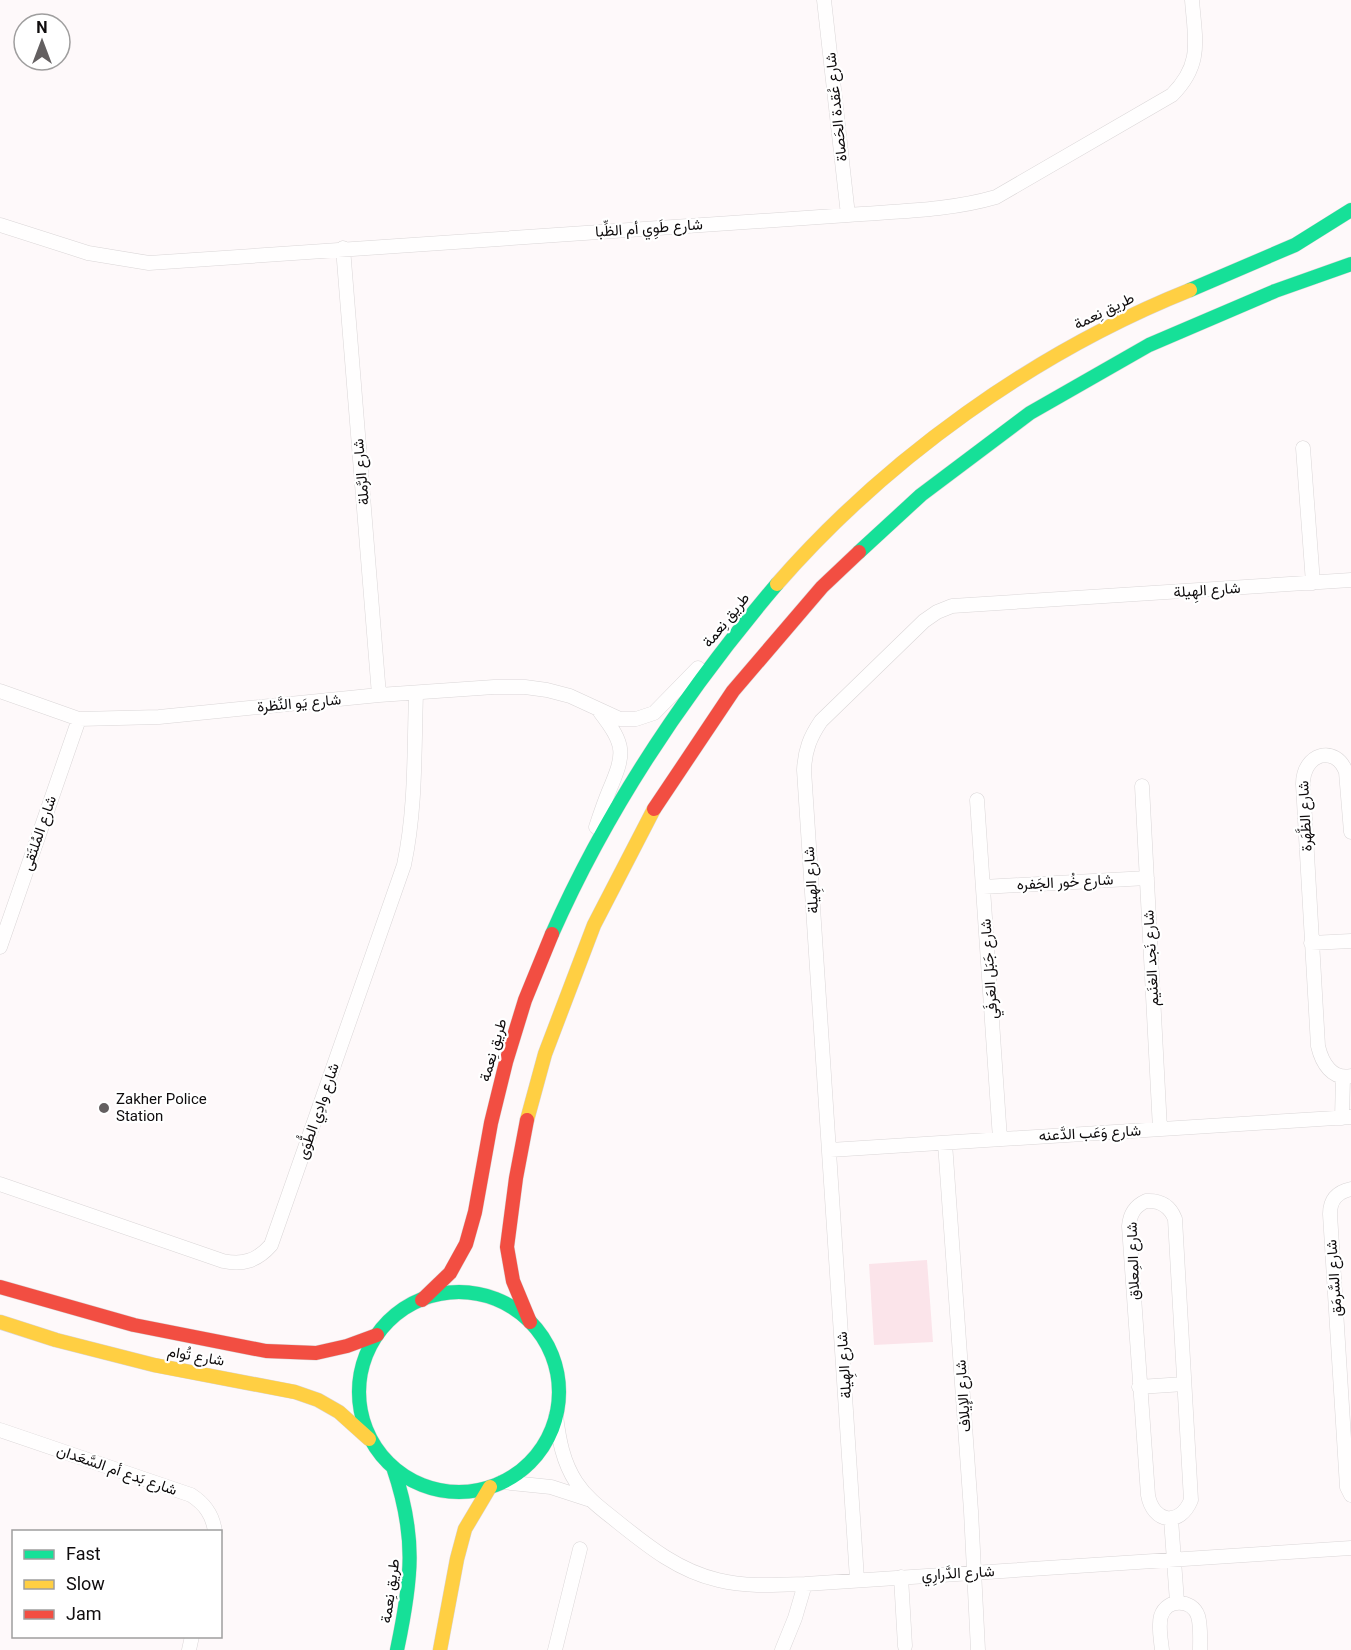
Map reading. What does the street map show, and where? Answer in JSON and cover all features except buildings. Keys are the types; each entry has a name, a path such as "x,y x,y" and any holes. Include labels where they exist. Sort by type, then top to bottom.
{"main road":[{"name":"طريق نِعمة","path":"422,1300 453,1270 467,1244 475,1216 493,1113 508,1052 535,974 573,888 616,805 653,745 693,687 751,614 856,502 912,454 980,402 1071,346 1118,322 1284,251 1351,210"},
{"path":"530,1323 514,1287 507,1239 523,1139 555,1022 586,940 627,856 674,775 734,689 786,626 853,556 927,490 1006,430 1090,377 1178,331 1223,310 1351,264"},
{"name":"شارع تُوام","path":"0,1287 65,1308 160,1332 275,1353 337,1349 377,1335"},
{"path":"450,1293 480,1295 507,1305 530,1323 548,1346 559,1388 556,1416 545,1443 537,1455 515,1475 496,1484 461,1492 432,1488 411,1480 393,1467 374,1445 362,1419 359,1390 364,1361 377,1335 397,1314 422,1300 450,1293"},
{"name":"شارع تُوام","path":"0,1322 56,1340 154,1365 295,1392 318,1400 339,1412 358,1427 374,1445"},
{"name":"طريق نِعمة","path":"393,1467 405,1501 412,1555 409,1591 397,1650"},
{"path":"440,1650 465,1529 496,1484"}],"street":[{"name":"شارع عُقدة الحَصاة","path":"824,0 848,215"},
{"name":"شارع طَوِي أم الظِّبا","path":"0,225 88,253 149,263 953,207 996,197 1172,96 1190,74 1195,55 1192,0"},
{"name":"شارع الرَّملة","path":"343,248 379,695"},
{"path":"1303,448 1313,582"},
{"name":"شارع الهِيلة","path":"858,1579 804,770 806,747 821,721 924,621 952,606 1351,580"},
{"name":"شارع يَو النَّظرة","path":"0,692 79,719 159,717 379,695 525,687 570,696 598,711 620,719 636,719 654,713 751,614"},
{"name":"شارع وادِي الطُّوَى","path":"0,1184 223,1261 234,1263 255,1259 271,1245 404,865 414,799 416,694"},
{"name":"شارع يَو النَّظرة","path":"573,888 618,771 620,760 617,738 598,711"},
{"name":"شارع المُلتَقى","path":"0,947 79,719"},
{"name":"شارع الظَّهَرة","path":"1346,1118 1347,1076 1335,1075 1321,1058 1311,943 1303,773 1307,764 1314,758 1324,755 1334,757 1343,763 1346,772 1351,832"},
{"name":"شارع نَجد الغنَيم","path":"1142,786 1160,1129"},
{"name":"شارع جَبَل العَرفَي","path":"977,800 1000,1139"},
{"name":"شارع خُور الجَفره","path":"983,887 1147,878"},
{"path":"1311,943 1351,940"},
{"name":"شارع وَعَب الدَّعنه","path":"830,1150 1346,1118"},
{"name":"شارع الإيلاف","path":"945,1143 970,1499 978,1650"},
{"name":"شارع السَّرمَق","path":"1351,1190 1337,1196 1330,1207 1329,1214 1346,1377 1347,1487 1351,1495"},
{"name":"شارع المِعلاق","path":"1152,1201 1164,1204 1175,1219 1184,1384 1191,1500 1187,1509 1180,1516 1171,1519 1159,1516 1150,1508 1139,1387 1129,1219 1140,1204 1152,1201"},
{"path":"1139,1387 1184,1384"},
{"name":"شارع الدَّرارِي","path":"556,1416 565,1462 589,1500 660,1554 691,1572 717,1580 743,1584 805,1584 1351,1548"},
{"name":"شارع بَدع أم السَّعَدان","path":"0,1430 191,1495 198,1499 209,1512 214,1530"},
{"name":"شارع الدَّرارِي","path":"496,1484 551,1487 589,1500"},
{"path":"1171,1519 1177,1602"},
{"path":"555,1650 580,1549"},
{"path":"901,1577 905,1646"},
{"path":"782,1650 805,1584"},
{"path":"1162,1650 1162,1615 1170,1605 1177,1602 1193,1607 1197,1614 1200,1650"}],"shaded area":[{"path":"927,1260 933,1342 874,1345 869,1264"}],"traffic: fast":[{"path":"1190,290 1295,245 1351,210"},
{"path":"859,552 921,495 1030,413 1149,345 1275,291 1351,264"},
{"path":"552,934 598,840 652,751 711,666 777,584"},
{"path":"459,1292 478,1294 506,1304 536,1329 551,1354 557,1373 559,1392 557,1411 547,1439 522,1469 497,1484 478,1490 459,1492 440,1490 412,1480 382,1455 367,1430 361,1411 359,1392 361,1373 371,1345 396,1315 421,1300 440,1294 459,1292"},
{"path":"393,1467 406,1515 410,1558 406,1601 397,1650"}],"traffic: slow":[{"path":"777,584 866,494 915,452 967,413 1020,377 1076,344 1132,315 1190,290"},
{"path":"527,1120 545,1054 594,925 654,809"},
{"path":"0,1322 56,1340 154,1365 295,1392 318,1400 339,1412 369,1439"},
{"path":"440,1650 465,1529 490,1487"}],"traffic: jam":[{"path":"654,809 733,691 822,587 859,552"},
{"path":"422,1300 450,1273 466,1244 475,1212 491,1123 506,1062 525,1000 552,934"},
{"path":"527,1120 516,1178 507,1247 513,1281 530,1322"},
{"path":"0,1287 134,1325 266,1351 316,1353 347,1346 377,1335"}],"place":[{"name":"Zakher Police Station","path":"104,1108"}]}
